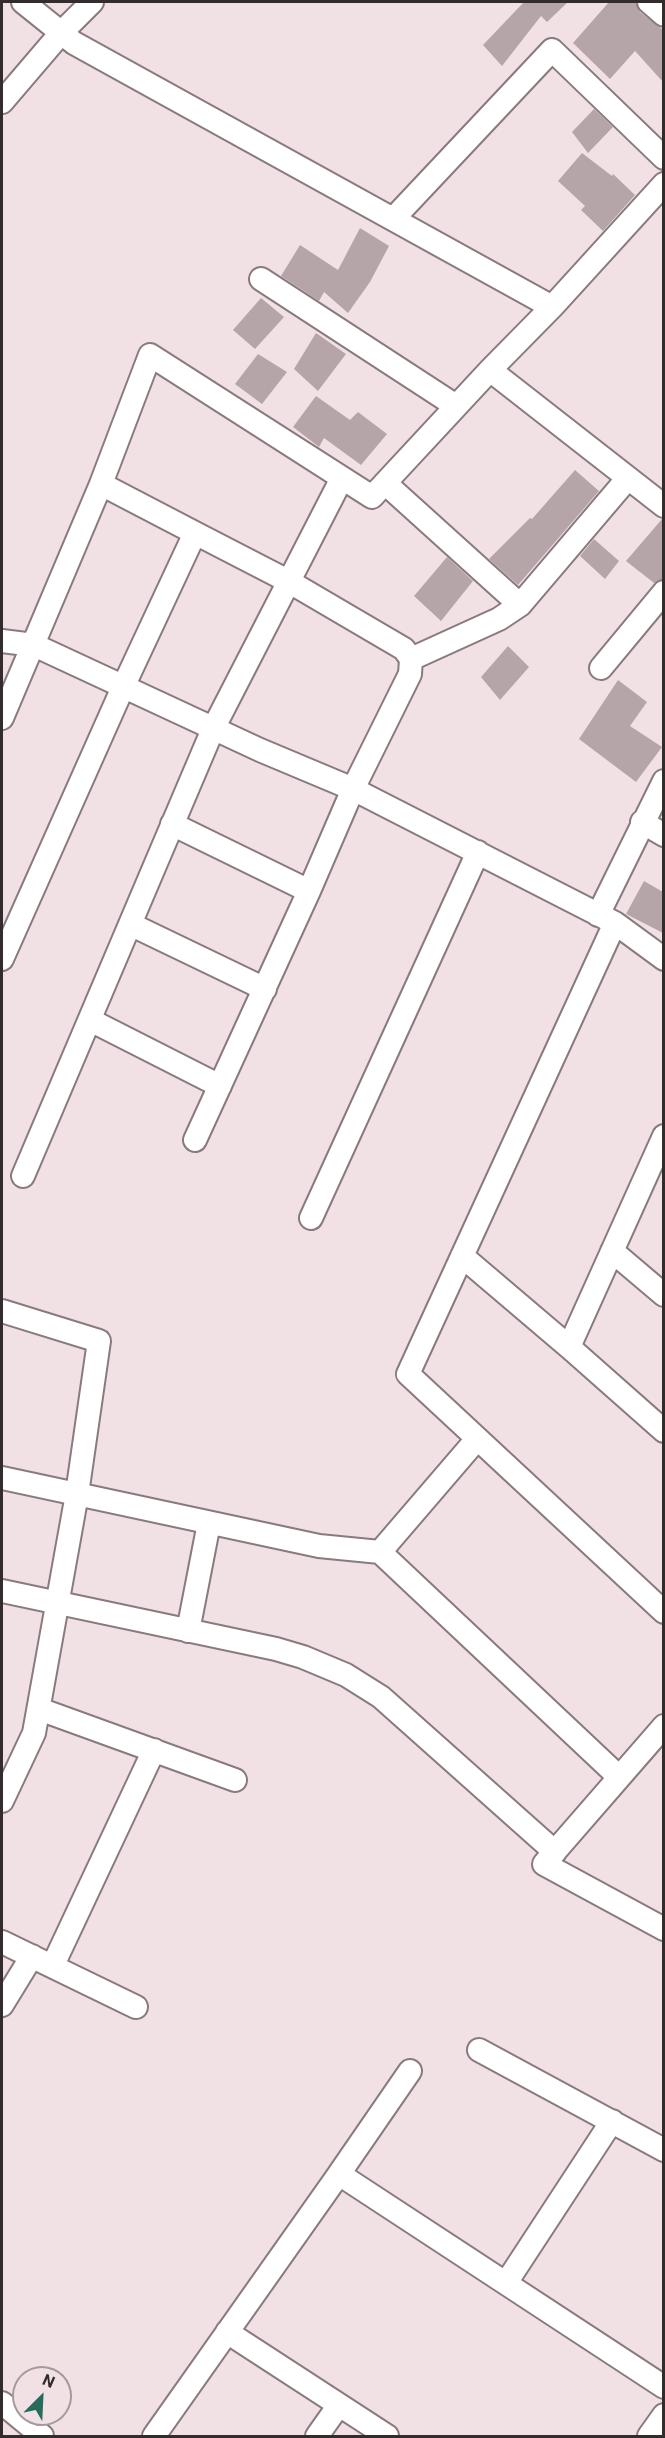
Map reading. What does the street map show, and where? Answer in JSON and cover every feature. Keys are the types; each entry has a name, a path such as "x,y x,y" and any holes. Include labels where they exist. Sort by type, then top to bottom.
{"street":[{"path":"23,2 74,43 552,307"},
{"path":"2,102 61,33 92,2"},
{"path":"649,2 663,15"},
{"path":"393,219 552,50 663,158"},
{"path":"2,718 101,484 150,356 372,497 552,307 663,184"},
{"path":"261,279 456,406"},
{"path":"490,370 663,506"},
{"path":"23,1176 132,925 213,729 342,478"},
{"path":"411,659 499,619 520,605 628,478"},
{"path":"385,483 520,605"},
{"path":"101,484 288,581 404,649 411,659 410,674 352,789 309,891 195,1140"},
{"path":"2,959 124,685 195,533"},
{"path":"601,668 663,592"},
{"path":"2,641 34,645 124,685 213,729 352,789 607,919 663,959"},
{"path":"661,1605 408,1374 462,1256 607,919 642,822 663,781"},
{"path":"642,822 663,835"},
{"path":"172,824 309,891"},
{"path":"311,1218 477,852"},
{"path":"132,925 265,989"},
{"path":"90,1020 220,1086"},
{"path":"569,1347 662,1142"},
{"path":"612,1251 663,1295"},
{"path":"462,1256 663,1431"},
{"path":"2,1801 34,1733 77,1494 99,1341 4,1317"},
{"path":"380,1552 477,1438"},
{"path":"2,1478 319,1546 380,1552 619,1777"},
{"path":"188,1631 209,1522"},
{"path":"2,1591 303,1657 346,1674 381,1697 555,1852"},
{"path":"39,1708 235,1780"},
{"path":"663,1726 544,1864 663,1929"},
{"path":"53,1965 154,1750"},
{"path":"2,1942 136,2007"},
{"path":"2,2005 32,1956"},
{"path":"479,2050 663,2150"},
{"path":"154,2436 410,2071"},
{"path":"506,2283 612,2121"},
{"path":"339,2174 663,2386"},
{"path":"227,2332 387,2436"},
{"path":"2,2403 28,2432"},
{"path":"317,2436 339,2405"},
{"path":"649,2436 663,2415"}],"building":[{"path":"524,2 568,2 547,22 541,16 502,66 483,45"},
{"path":"609,2 636,2 640,12 663,30 663,82 635,51 610,79 573,43"},
{"path":"594,109 613,127 588,153 572,132"},
{"path":"582,153 612,176 613,174 635,195 603,231 581,210 585,206 558,181"},
{"path":"360,228 389,246 370,282 348,313 324,292 319,301 281,276 300,245 338,270"},
{"path":"261,298 284,317 255,349 233,330"},
{"path":"316,333 346,354 318,391 294,369"},
{"path":"258,354 287,372 262,404 235,384"},
{"path":"316,396 350,420 358,412 387,434 361,465 324,438 319,447 293,427"},
{"path":"575,470 599,491 518,585 489,559 530,518 532,519"},
{"path":"662,519 663,579 654,583 626,561"},
{"path":"594,539 619,561 605,579 580,556"},
{"path":"447,557 473,581 441,621 414,596"},
{"path":"508,646 529,667 500,700 481,677"},
{"path":"618,680 647,702 630,726 662,747 636,782 579,739"},
{"path":"644,881 663,892 663,933 626,914"}]}
